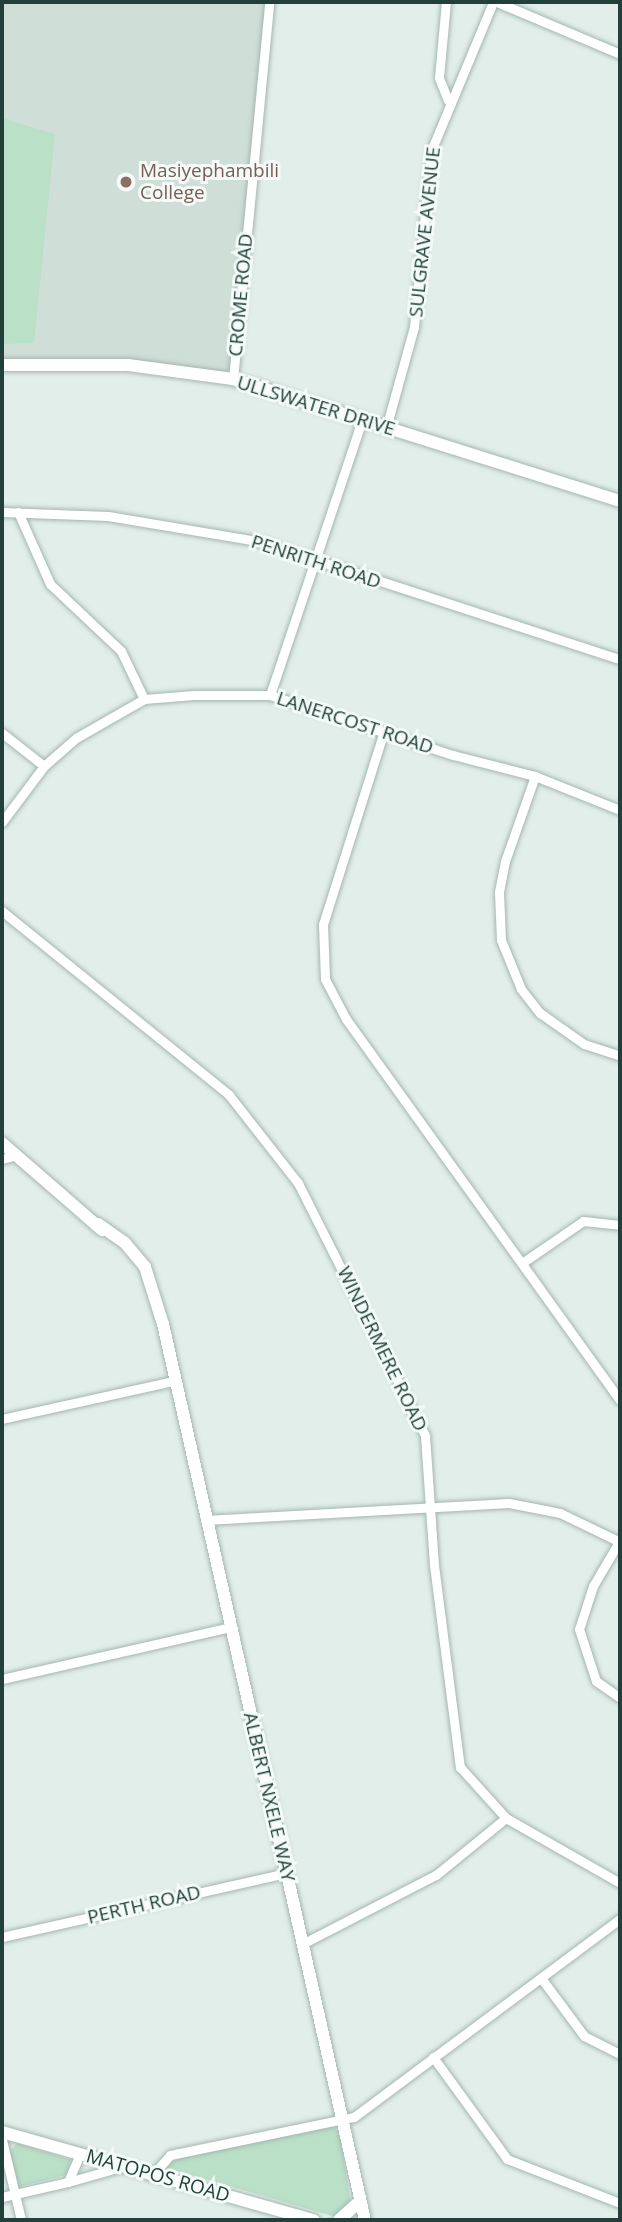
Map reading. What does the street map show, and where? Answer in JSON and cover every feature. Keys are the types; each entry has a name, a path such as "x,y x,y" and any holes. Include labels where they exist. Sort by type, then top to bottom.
{"main road":[{"name":"ULLSWATER DRIVE","path":"2,365 128,365 233,379 620,502"},
{"name":"ALBERT NXELE WAY","path":"2,1143 139,1259 149,1287 173,1378 304,1943 362,2206"},
{"name":"MATOPOS ROAD","path":"2,2132 314,2220"},
{"path":"339,2220 362,2206"},
{"path":"356,2220 362,2206"},
{"path":"362,2206 372,2220"}],"street":[{"name":"CROME ROAD","path":"233,379 268,2"},
{"path":"446,2 439,78 448,100"},
{"path":"495,2 620,54"},
{"name":"SULGRAVE AVENUE","path":"386,428 408,360 431,151 448,100 495,2"},
{"path":"270,695 362,420"},
{"name":"PENRITH ROAD","path":"2,512 186,526 258,541 313,563 620,660"},
{"path":"18,512 50,584 121,651 144,699"},
{"name":"LANERCOST ROAD","path":"2,821 44,766 76,738 144,699 270,695 535,776 620,810"},
{"path":"384,731 323,924 325,979 346,1019 522,1263 617,1388 620,1400"},
{"path":"2,733 44,766"},
{"path":"535,776 505,861 499,892 501,940 521,989 540,1013 584,1044 620,1056"},
{"name":"WINDERMERE ROAD","path":"2,911 229,1095 283,1162 416,1409 428,1449 431,1507 454,1706 454,1746 470,1784 506,1818 620,1883"},
{"path":"2,1159 17,1155"},
{"path":"522,1263 583,1221 620,1225"},
{"path":"2,1419 173,1378"},
{"path":"205,1520 509,1503 538,1507 620,1542 593,1586 579,1629 596,1681 620,1698"},
{"path":"2,1679 230,1627"},
{"path":"304,1943 436,1875 506,1818"},
{"name":"PERTH ROAD","path":"2,1937 286,1873"},
{"path":"153,2173 170,2155 344,2120 363,2111 620,1919"},
{"path":"541,1978 584,2036 620,2054"},
{"path":"433,2057 507,2159 620,2203"},
{"path":"2,2140 21,2220"},
{"path":"68,2182 80,2154"},
{"path":"2,2197 124,2166"}],"shaded area":[{"name":"Masiyephambili College","path":"2,2 266,2 231,377 2,362"}],"green space":[{"path":"2,118 55,134 34,343 2,344"},
{"path":"333,2126 340,2135 351,2204 336,2217 167,2168 173,2160"},
{"path":"17,2143 71,2160 66,2175 18,2187 10,2151"}],"place":[{"name":"Masiyephambili College","path":"126,182"}]}
